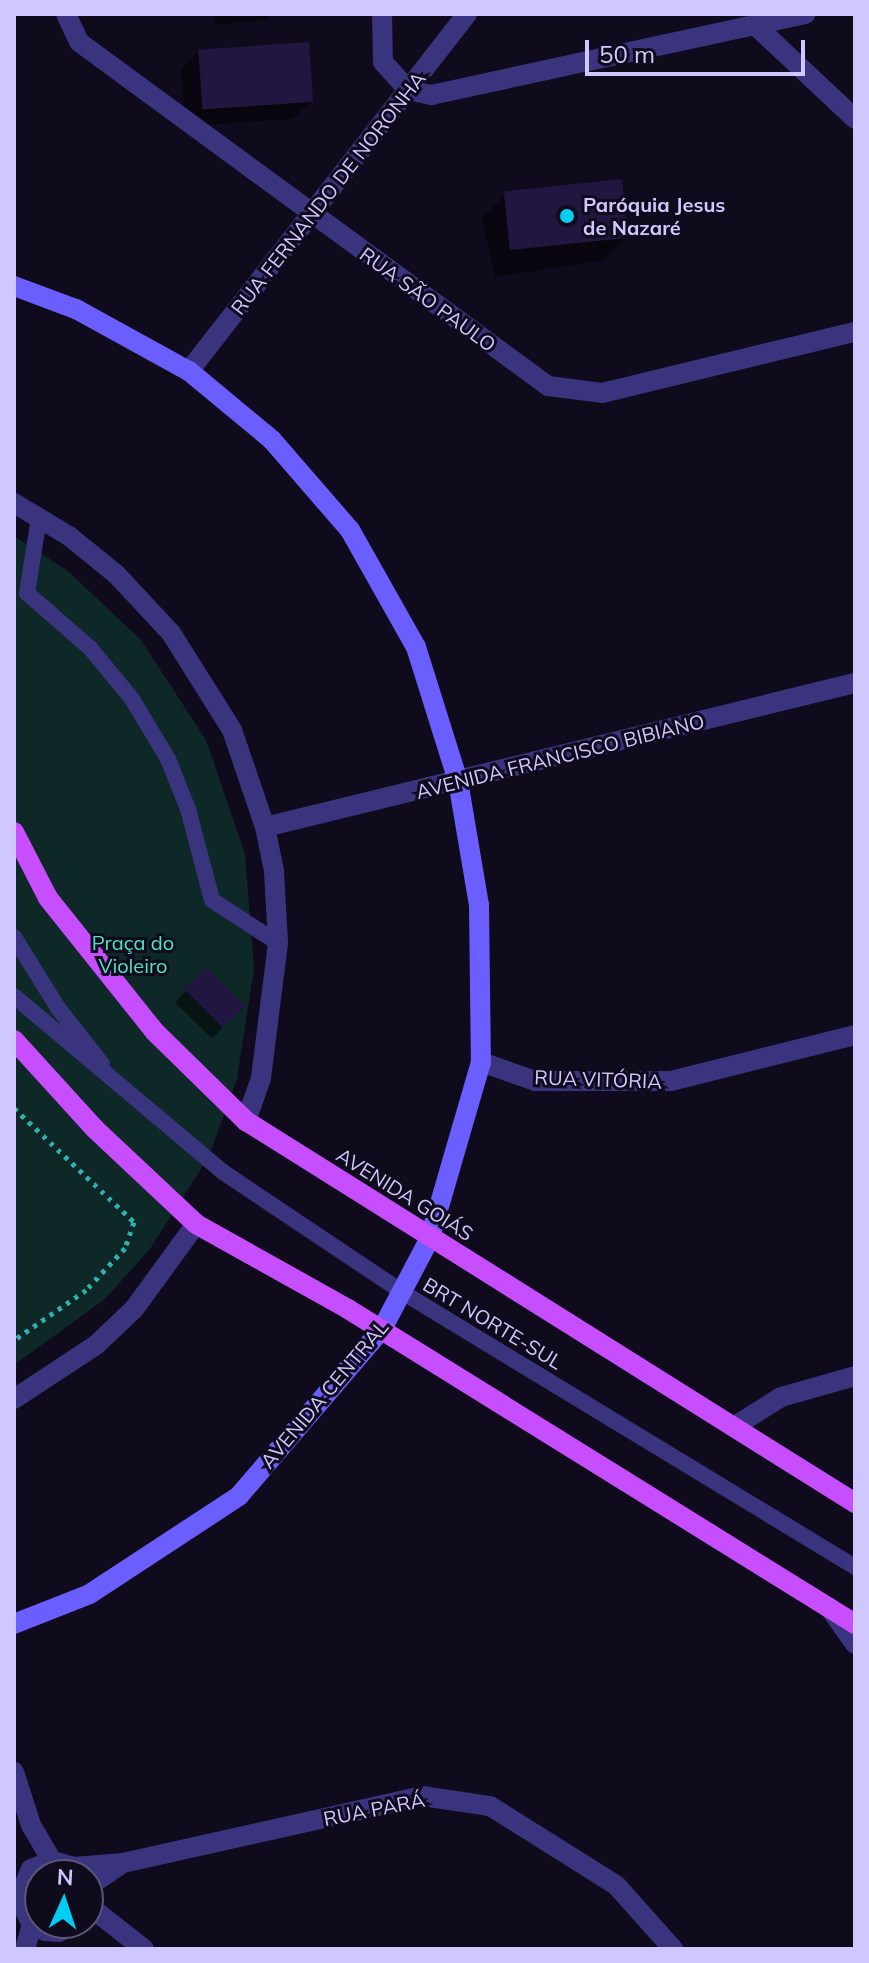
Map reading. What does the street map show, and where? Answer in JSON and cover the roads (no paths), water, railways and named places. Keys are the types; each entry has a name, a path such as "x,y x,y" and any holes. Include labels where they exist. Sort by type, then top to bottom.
{"main road":[{"name":"AVENIDA GOIÁS","path":"14,832 48,898 154,1031 246,1121 855,1503"},
{"path":"14,1040 95,1129 196,1224 382,1329 855,1624"}],"street":[{"name":"RUA SÃO PAULO","path":"66,14 79,42 548,386 602,393 855,332"},
{"path":"382,14 383,62 408,90 431,95 805,14"},
{"name":"RUA FERNANDO DE NORONHA","path":"189,371 467,14"},
{"path":"755,25 855,119"},
{"name":"AVENIDA CENTRAL","path":"14,286 76,309 189,371 272,440 350,530 416,647 458,781 479,905 481,1062 430,1238 382,1329 239,1496 90,1594 14,1624"},
{"path":"14,503 116,574 171,633 232,730 265,827 274,871 278,943 261,1078 246,1121"},
{"name":"AVENIDA FRANCISCO BIBIANO","path":"265,827 855,683"},
{"name":"RUA VITÓRIA","path":"481,1062 535,1081 671,1081 855,1035"},
{"path":"14,1399 96,1345 134,1309 196,1224"},
{"path":"735,1426 781,1397 855,1376"},
{"path":"829,1607 855,1644"},
{"path":"14,1772 31,1825 51,1859"},
{"name":"RUA PARÁ","path":"104,1866 422,1796 490,1806 616,1885 673,1949"},
{"path":"31,1825 31,1859"},
{"name":"RUA PARÁ","path":"104,1885 123,1863"},
{"path":"104,1919 144,1949"}],"lane":[{"path":"39,518 27,593 90,648 132,699 168,759 188,809 212,900 278,943"},
{"name":"BRT NORTE-SUL","path":"14,937 58,1008 125,1094"},
{"name":"BRT NORTE-SUL","path":"14,996 125,1094 223,1172 402,1292 855,1567"}],"place":[{"name":"Paróquia Jesus de Nazaré","path":"567,216"}],"park label":[{"name":"Praça do Violeiro","path":"133,954"}]}
